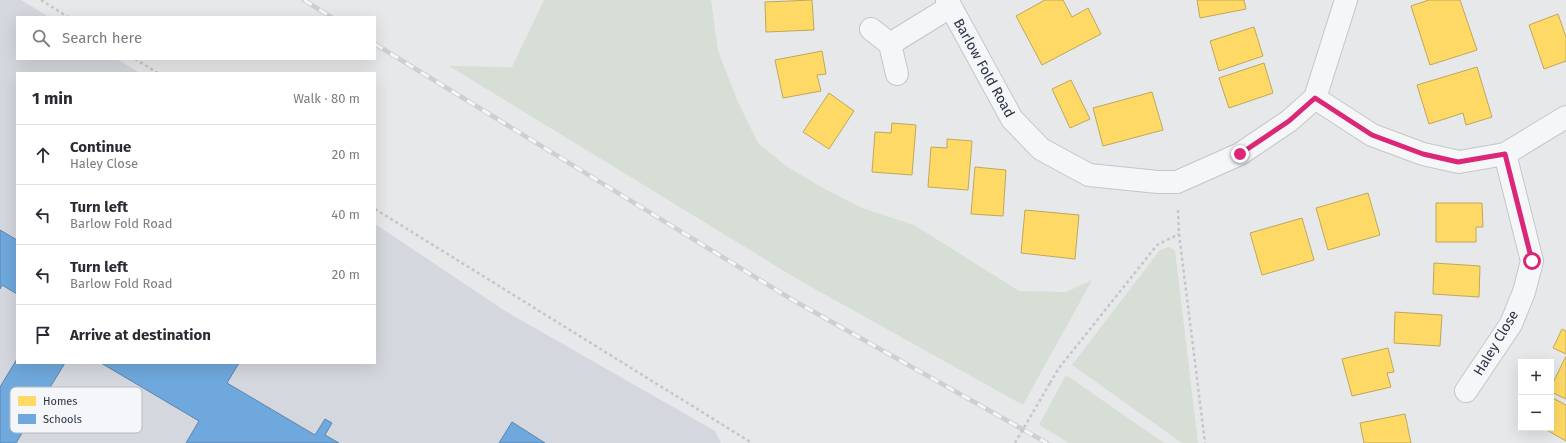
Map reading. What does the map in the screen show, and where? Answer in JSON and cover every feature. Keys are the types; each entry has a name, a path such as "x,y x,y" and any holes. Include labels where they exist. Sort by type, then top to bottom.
{"street":[{"path":"1346,0 1315,98 1372,135 1423,154 1458,162 1505,154 1566,117"},
{"name":"Barlow Fold Road","path":"890,44 949,4 1012,119 1041,148 1089,174 1158,182 1177,182 1240,154 1289,121 1315,98"},
{"path":"871,29 890,44 897,74"},
{"name":"Haley Close","path":"1466,391 1511,324 1524,292 1532,261 1505,154"}],"path":[{"path":"41,0 66,16"},
{"path":"137,60 156,72"},
{"path":"1177,182 1179,234 1205,443"},
{"path":"376,210 752,443"},
{"path":"1015,443 1059,368 1157,244 1179,234"}],"shaded area":[{"path":"0,0 21,0 47,16 16,16 16,60 119,60 138,72 16,72 16,364 376,364 376,225 505,311 715,431 721,443 0,443"},
{"path":"544,0 711,0 718,51 738,102 758,143 786,166 823,188 862,208 914,225 1019,291 1066,292 1092,280 1023,405 799,280 449,66 512,67"},
{"path":"1169,247 1175,251 1198,443 1182,443 1072,365 1160,250"},
{"path":"1066,375 1164,443 1069,443 1039,425"}],"building: Homes":[{"path":"812,0 814,30 766,32 765,2"},
{"path":"1045,0 1063,0 1072,17 1088,8 1101,34 1042,65 1016,16"},
{"path":"1197,0 1244,0 1246,9 1200,18"},
{"path":"1429,0 1460,0 1477,50 1430,65 1411,6"},
{"path":"1558,14 1566,37 1566,61 1544,69 1529,25"},
{"path":"1254,27 1263,56 1219,71 1210,41"},
{"path":"822,51 826,74 817,75 821,91 783,98 775,60"},
{"path":"1264,63 1273,93 1229,108 1219,78"},
{"path":"1477,67 1492,117 1466,125 1463,113 1429,124 1417,85"},
{"path":"1071,80 1090,119 1070,128 1052,89"},
{"path":"1152,92 1163,130 1103,146 1093,108"},
{"path":"829,93 854,111 829,149 803,132"},
{"path":"892,123 916,125 912,175 872,172 875,132 891,133"},
{"path":"947,139 972,141 968,190 928,187 931,147 947,148"},
{"path":"975,167 1006,170 1003,216 971,214"},
{"path":"1368,193 1380,235 1328,250 1316,208"},
{"path":"1436,203 1482,203 1483,227 1476,227 1476,242 1436,242"},
{"path":"1025,210 1079,215 1075,259 1021,253"},
{"path":"1302,218 1314,260 1262,275 1250,233"},
{"path":"1434,263 1480,266 1479,297 1433,294"},
{"path":"1395,312 1442,315 1440,346 1394,343"},
{"path":"1562,329 1566,331 1566,354 1553,348"},
{"path":"1388,348 1394,372 1387,373 1391,387 1352,396 1342,359"},
{"path":"1566,356 1566,399 1554,393 1554,381"},
{"path":"1554,399 1566,405 1566,441 1548,431 1554,431"},
{"path":"1405,414 1411,443 1364,443 1360,423"}],"building: Schools":[{"path":"0,230 16,239 16,293 2,285 0,289"},
{"path":"16,361 16,364 64,364 50,387 10,387 10,433 22,433 16,443 0,443 0,387"},
{"path":"103,364 238,364 227,383 315,435 325,419 332,423 325,435 339,443 186,443 199,421"},
{"path":"512,422 545,443 499,443"}],"railway":[{"path":"304,0 329,16"},
{"path":"376,45 791,299 1047,443"}],"route":[{"path":"1240,154 1289,121 1315,98 1372,135 1423,154 1458,162 1505,154 1532,261"}]}
